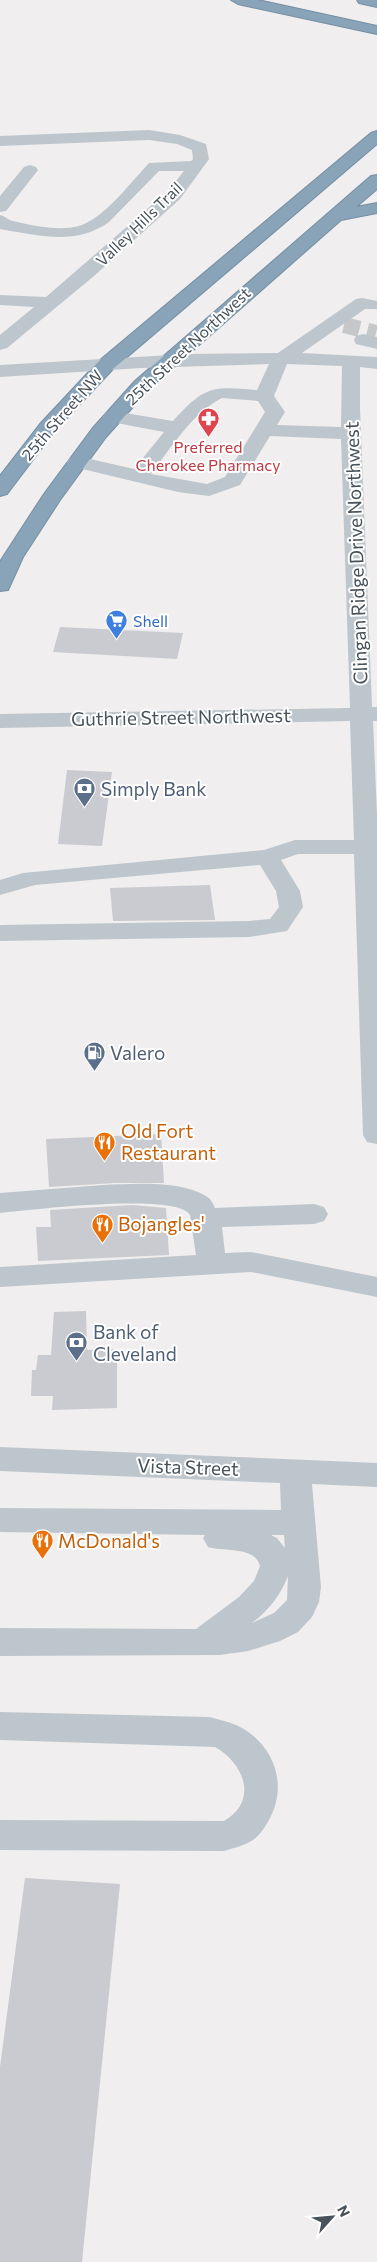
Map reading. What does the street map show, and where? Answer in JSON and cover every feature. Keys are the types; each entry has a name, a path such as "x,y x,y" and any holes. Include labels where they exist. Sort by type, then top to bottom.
{"highway":[{"path":"238,0 377,30"},
{"path":"364,0 377,3"},
{"path":"355,184 377,136"},
{"name":"25th Street Northwest","path":"0,585 13,557 51,498 113,417 167,362 334,216 355,184"},
{"name":"25th Street Northwest","path":"106,365 355,184"},
{"path":"334,216 377,208"},
{"name":"25th Street NW","path":"0,490 47,428 106,365"}],"street":[{"name":"Valley Hills Trail","path":"0,141 149,135 180,140 200,147 201,159 174,195 88,272 0,344"},
{"path":"0,220 5,225 57,233 86,229 97,224 155,166 195,166"},
{"path":"0,208 30,170"},
{"path":"135,187 174,195"},
{"path":"0,300 50,303"},
{"path":"264,396 280,360 339,323 362,303 372,305"},
{"path":"0,371 167,362 280,360 376,362"},
{"name":"Clingan Ridge Drive Northwest","path":"351,361 354,523 368,633 370,713 367,846 373,903 377,1135"},
{"path":"139,476 178,428 206,399 218,393 264,396"},
{"path":"78,462 178,486 209,490 233,481 275,412 264,396"},
{"path":"113,417 178,428"},
{"path":"263,430 351,433"},
{"path":"354,523 377,523"},
{"name":"Guthrie Street Northwest","path":"0,721 370,713"},
{"path":"0,888 32,878 267,857 295,847 367,846"},
{"path":"0,933 239,929 278,926 291,907 288,891 267,857"},
{"path":"0,1203 150,1193 180,1196 198,1204 205,1218 211,1260"},
{"path":"44,1200 60,1207 174,1203 183,1211 189,1222 194,1245 211,1260"},
{"path":"205,1218 314,1214"},
{"path":"0,1277 211,1260 252,1262 377,1287"},
{"name":"Vista Street","path":"0,1459 377,1475"},
{"path":"0,1642 203,1642 241,1639 277,1628 296,1612 304,1601 295,1471"},
{"path":"0,1520 298,1523"},
{"path":"35,1521 55,1533 248,1539 266,1547 274,1557 276,1566 267,1588 251,1606 203,1642"},
{"path":"0,1726 209,1731 229,1738 246,1750 258,1768 263,1789 259,1808 241,1829 224,1836 0,1835"}],"building":[{"path":"60,627 183,633 177,659 53,652"},
{"name":"Simply Bank","path":"67,770 112,772 102,846 58,844"},
{"path":"210,885 215,920 113,921 110,888"},
{"name":"Old Fort Restaurant","path":"161,1134 164,1183 115,1183 49,1187 46,1139"},
{"name":"Bojangles'","path":"132,1205 166,1208 169,1255 38,1261 36,1227 51,1227 50,1210"},
{"name":"Bank of Cleveland","path":"86,1311 87,1350 117,1349 117,1408 52,1410 53,1396 31,1396 32,1370 36,1370 38,1355 51,1355 54,1312"},
{"path":"25,1878 120,1884 82,2262 0,2262 0,2067"}],"tunnel":[{"path":"344,325 376,333"}],"place":[{"name":"Preferred Cherokee Pharmacy","path":"208,437"},
{"name":"Shell","path":"117,640"},
{"name":"Simply Bank","path":"85,808"},
{"name":"Valero","path":"94,1072"},
{"name":"Old Fort Restaurant","path":"105,1161"},
{"name":"Bojangles'","path":"102,1243"},
{"name":"Bank of Cleveland","path":"77,1362"},
{"name":"McDonald's","path":"42,1560"}]}
